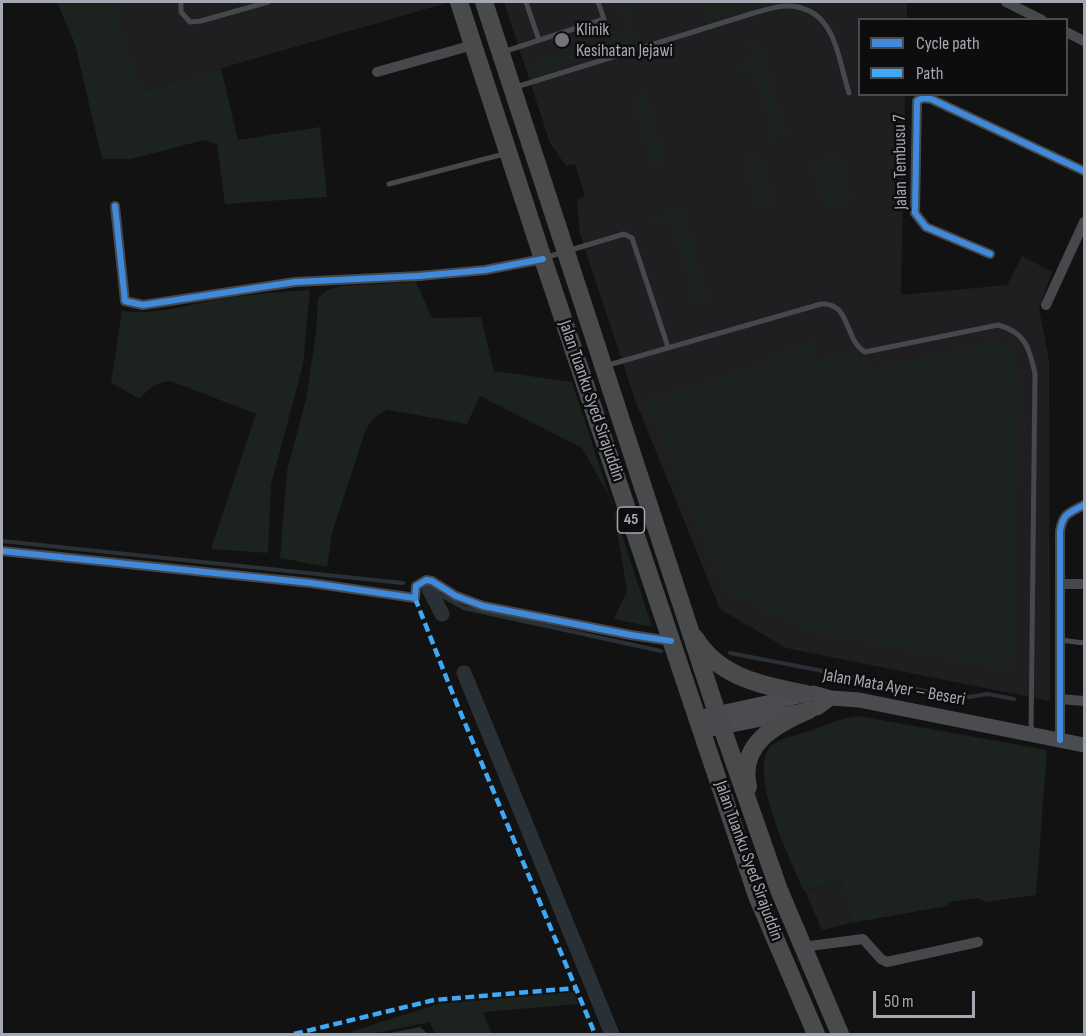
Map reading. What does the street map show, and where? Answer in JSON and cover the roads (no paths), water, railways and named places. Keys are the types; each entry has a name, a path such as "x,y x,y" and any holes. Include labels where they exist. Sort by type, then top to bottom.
{"highway":[{"name":"Jalan Tuanku Syed Sirajuddin","path":"459,2 543,259 758,896 816,1035"},
{"name":"Jalan Tuanku Syed Sirajuddin","path":"484,2 719,720 802,947 840,1035"},
{"path":"687,624 698,643 726,669 742,678 808,702 784,722 763,735 749,758 746,780 757,829"},
{"path":"801,999 821,991"}],"main road":[{"name":"Jalan Mata Ayer – Beseri","path":"699,725 808,702 813,693 1084,745"}],"street":[{"path":"1006,2 1038,18"},
{"path":"1068,33 1084,41"},
{"path":"377,72 473,45"},
{"name":"Jalan Tembusu 7","path":"990,254 926,227 915,213 916,101 922,98 931,99 1084,171"},
{"path":"115,206 125,301 143,305 294,282 474,271 543,259"},
{"path":"1046,305 1084,222"},
{"path":"1060,740 1060,531 1062,519 1066,514 1084,505"},
{"path":"2,551 311,583 415,598 416,586 426,580 432,581 456,596 483,606 671,641"},
{"path":"1060,584 1084,584"},
{"path":"1060,699 1084,701"},
{"path":"802,947 863,939 887,962 978,942"}],"lane":[{"path":"181,2 181,12 189,22 201,21 268,2"},
{"path":"526,2 539,40"},
{"path":"501,53 604,19 598,2"},
{"path":"513,88 757,12 784,6 808,9 822,19 830,31 849,93"},
{"path":"389,184 508,153"},
{"path":"543,259 624,234 632,238 668,347"},
{"path":"604,366 830,303 841,311 857,348 865,352 998,325 1012,329 1023,340 1031,356 1035,373 1031,734"},
{"path":"1060,640 1084,644"}],"waterway":[{"path":"2,541 403,583"},
{"path":"429,589 464,608 661,651"},
{"path":"429,589 442,614"},
{"path":"730,653 962,698 988,694 1014,699"},
{"path":"464,673 612,1034"}],"place":[{"name":"Klinik Kesihatan Jejawi","path":"562,40"}]}
